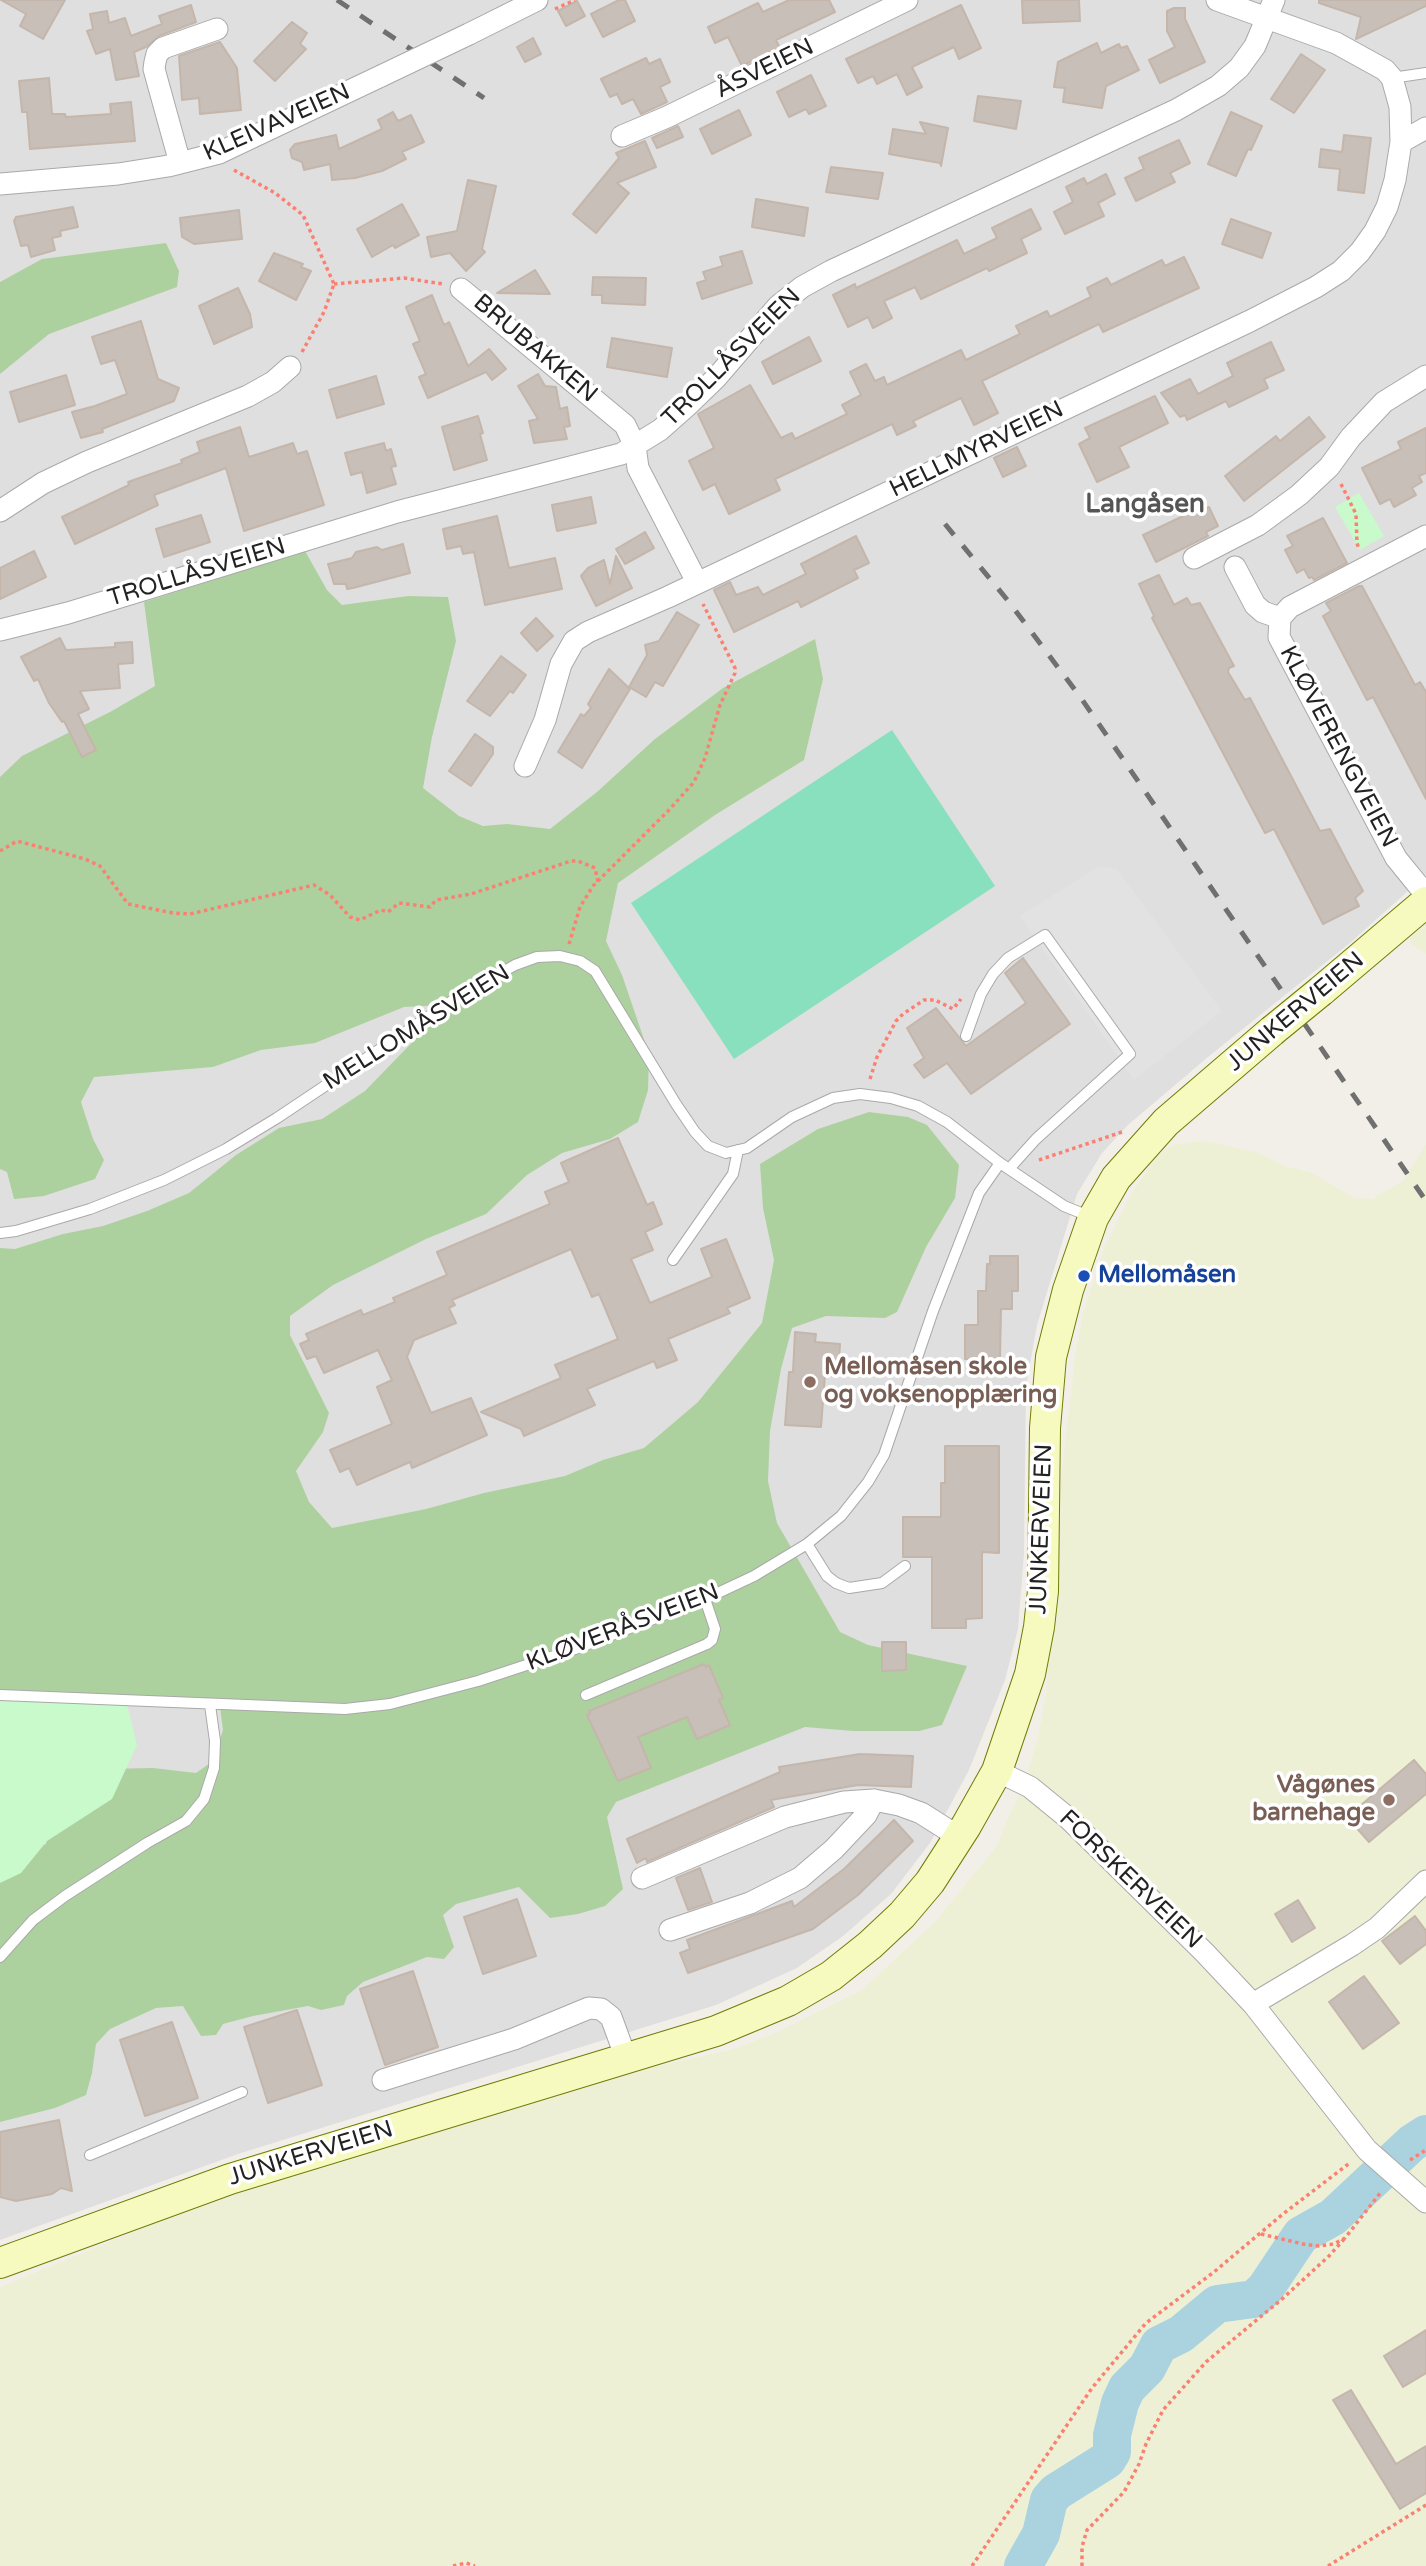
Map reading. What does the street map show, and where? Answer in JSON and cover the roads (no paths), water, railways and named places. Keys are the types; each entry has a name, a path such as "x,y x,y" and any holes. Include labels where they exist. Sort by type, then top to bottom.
{"street":[{"name":"KLEIVAVEIEN","path":"0,184 118,174 219,153 469,34 497,9 537,0"},
{"name":"ÅSVEIEN","path":"622,136 667,117 906,0"},
{"path":"1217,0 1271,9 1385,70 1391,78 1400,107 1401,142 1426,128"},
{"name":"TROLLÅSVEIEN","path":"0,630 68,613 397,512 621,454 660,430 687,407 716,378 778,306 802,287 1176,110 1218,86 1239,68 1255,46 1271,9"},
{"path":"180,163 155,69 157,54 163,48 217,29"},
{"name":"HELLMYRVEIEN","path":"525,766 545,720 561,664 575,641 588,632 1250,321 1316,287 1340,271 1360,252 1376,231 1395,180 1401,142"},
{"name":"BRUBAKKEN","path":"461,289 625,425 635,446 638,468 697,582"},
{"path":"0,510 43,483 87,462 248,396 273,382 290,367"},
{"path":"1194,558 1258,525 1299,495 1333,462 1351,437 1384,402 1426,376"},
{"path":"1280,618 1290,607 1426,536"},
{"name":"KLØVERENGVEIEN","path":"1235,567 1255,605 1263,612 1280,618 1279,637 1396,858 1426,895"},
{"name":"JUNKERVEIEN","path":"0,2263 230,2179 716,2031 788,2001 831,1976 902,1915 930,1882 997,1771 1030,1674 1040,1627 1043,1591 1045,1427 1051,1357 1068,1290 1093,1218 1116,1178 1166,1122 1426,902"},
{"name":"FORSKERVEIEN","path":"997,1771 1030,1787 1068,1818 1204,1952 1253,2004 1383,2163 1426,2202"},
{"path":"642,1878 785,1817 844,1801 874,1800 899,1805 921,1813 959,1837"},
{"path":"670,1930 750,1903 800,1878 834,1849 866,1815 874,1800"},
{"path":"1253,2004 1369,1934 1426,1881"},
{"name":"JUNKERVEIEN","path":"383,2080 514,2039 589,2008 601,2009 611,2017 626,2058"}],"lane":[{"path":"1391,78 1426,73"},
{"name":"KLØVERÅSVEIEN","path":"0,1695 345,1709 390,1703 478,1681 575,1650 705,1599 754,1576 807,1544 841,1516 868,1482 884,1455 933,1311 979,1193 1130,1054 1045,935 1008,958 993,974 981,993 966,1036"},
{"name":"MELLOMÅSVEIEN","path":"0,1233 16,1231 90,1209 176,1174 226,1149 277,1118 452,1000 515,965 537,957 565,957 580,961 595,971 695,1132 708,1146 726,1153 738,1150"},
{"path":"673,1260 733,1174 738,1150 747,1148 767,1132 811,1106 833,1098 868,1094 918,1106 947,1122 1064,1206 1093,1218"},
{"path":"807,1544 827,1576 849,1588 882,1583 905,1566"},
{"path":"586,1695 712,1640 715,1629 705,1599"},
{"path":"0,1957 33,1920 65,1896 147,1843 187,1821 204,1799 214,1768 215,1741 209,1705"},
{"path":"90,2155 242,2092"}],"waterway":[{"path":"1023,2566 1041,2534 1049,2500 1056,2492 1107,2460 1112,2452 1112,2435 1120,2403 1127,2388 1147,2368 1159,2345 1181,2334 1217,2304 1254,2299 1265,2289 1301,2235 1333,2217 1412,2143 1426,2134"}],"railway":[{"path":"337,0 484,98"},
{"path":"945,524 1009,602 1081,698 1426,1201"}],"place":[{"name":"Mellomåsen","path":"1084,1276"},
{"name":"Mellomåsen skole og voksenopplæring","path":"810,1382"},
{"name":"Vågønes barnehage","path":"1389,1800"}],"district":[{"name":"Langåsen","path":"1145,505"}]}
